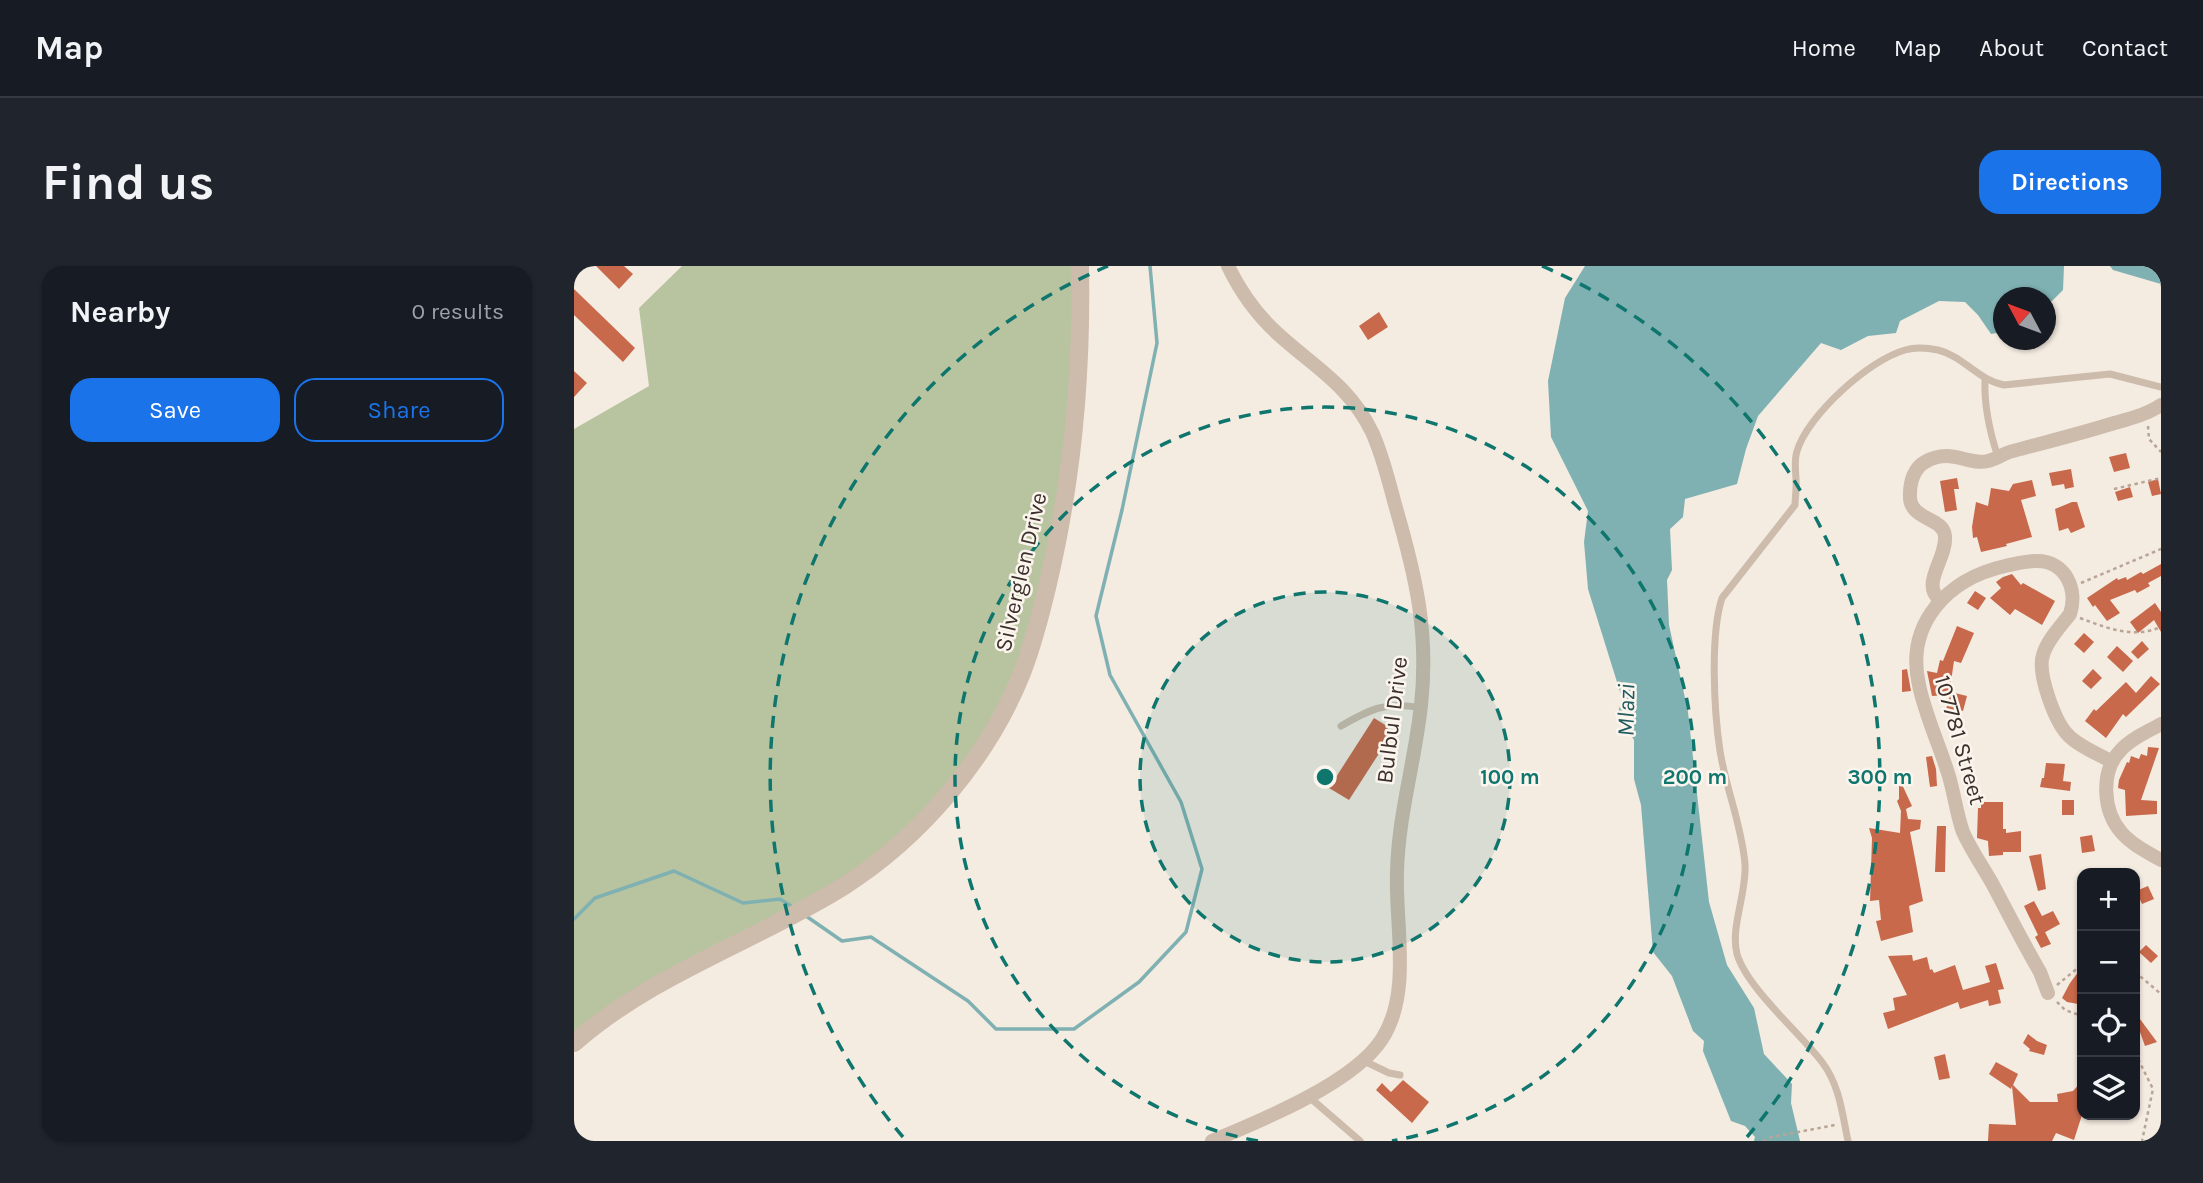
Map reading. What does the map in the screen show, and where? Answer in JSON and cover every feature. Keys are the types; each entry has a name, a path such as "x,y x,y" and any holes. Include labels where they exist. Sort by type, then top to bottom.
{"street":[{"name":"Silverglen Drive","path":"574,1043 595,1024 634,999 831,893 864,872 890,852 944,797 988,738 1021,675 1047,590 1070,468 1077,413 1080,266"},
{"name":"Bulbul Drive","path":"1212,1141 1251,1125 1351,1071 1377,1046 1388,1030 1401,959 1396,875 1398,852 1421,708 1424,642 1417,586 1393,496 1373,435 1357,406 1341,388 1279,335 1258,313 1235,281 1228,266"},
{"path":"1940,600 1934,595 1931,584 1942,558 1944,533 1940,527 1912,508 1910,493 1914,475 1922,463 1935,458 1955,456 1983,461 2070,437 2155,408"},
{"name":"107781 Street","path":"2048,992 2040,972 1964,833 1955,792 1919,685 1916,656 1923,627 1940,600 1959,583 1984,572 2036,561 2060,569 2072,587"},
{"path":"2072,587 2070,614 2044,652 2042,673 2055,713 2068,736 2111,761"},
{"path":"2161,724 2121,749 2111,761 2106,784 2115,823 2127,838 2161,860"}],"lane":[{"path":"1849,1141 1843,1106 1823,1063 1746,974 1737,953 1736,938 1745,868 1742,843 1720,751 1715,677 1717,613 1722,598 1795,505 1797,487 1794,469 1797,450 1804,438 1826,408 1855,378 1886,358 1906,349 1936,349 1991,382 2013,384 2110,374 2161,387"},
{"path":"1985,379 1985,392 1998,457"},
{"path":"1341,726 1368,711 1385,706 1402,704 1421,708"},
{"path":"1363,1061 1400,1075"},
{"path":"1308,1096 1360,1141"}],"path":[{"path":"2155,408 2147,432 2148,439 2161,452"},
{"path":"2114,489 2161,478"},
{"path":"2072,587 2161,549"},
{"path":"2070,614 2110,629 2131,633 2149,632 2161,627"},
{"path":"2077,969 2048,992 2064,1010 2077,1014"},
{"path":"2140,976 2161,994"},
{"path":"2137,1057 2153,1089 2142,1141"},
{"path":"1763,1141 1844,1122"}],"green space":[{"path":"682,266 1078,266 1076,412 1031,646 968,766 877,860 574,1042 574,429 649,386 639,308"}],"water":[{"name":"Mlazi","path":"1585,266 2064,266 2063,290 2056,297 2056,287 1993,287 1993,334 1965,302 1939,301 1900,321 1896,333 1868,336 1841,350 1821,343 1758,416 1737,484 1685,499 1683,517 1670,529 1672,570 1667,580 1669,625 1688,712 1709,902 1727,965 1754,1008 1764,1054 1792,1084 1791,1103 1800,1141 1754,1141 1755,1137 1745,1126 1731,1121 1703,1051 1704,1041 1693,1031 1672,976 1653,952 1641,805 1634,779 1634,740 1618,713 1622,698 1588,589 1584,542 1588,511 1551,437 1548,381 1565,298"},
{"path":"2110,266 2161,266 2161,284 2113,270"}],"building":[{"path":"596,266 624,266 633,274 619,289"},
{"path":"574,289 635,348 623,362 574,315"},
{"path":"1379,312 1388,327 1368,340 1359,326"},
{"path":"574,371 587,383 574,397"},
{"path":"2126,453 2130,468 2114,472 2109,457"},
{"path":"2071,469 2074,487 2065,489 2064,484 2052,486 2049,473"},
{"path":"1957,478 1959,489 1954,489 1957,510 1945,512 1940,481"},
{"path":"2158,479 2161,494 2152,496 2148,482"},
{"path":"2032,480 2036,496 2021,500 2032,537 1981,552 1977,537 1973,538 1976,502 1988,506 1991,488 2009,491 2013,484"},
{"path":"2130,487 2133,497 2118,501 2115,492"},
{"path":"2077,502 2085,527 2071,533 2068,528 2059,531 2055,509"},
{"path":"2161,564 2161,576 2148,583 2150,586 2137,593 2135,590 2110,600 2120,613 2107,621 2087,598 2117,578 2126,577 2127,580"},
{"path":"2012,574 2021,585 2023,583 2055,601 2042,625 2015,609 2010,615 1990,598 2001,588 1996,582"},
{"path":"1975,591 1986,598 1978,610 1967,603"},
{"path":"2155,603 2161,612 2161,632 2154,620 2138,633 2130,622"},
{"path":"1957,626 1974,633 1961,663 1954,661 1949,695 1932,696 1927,671 1937,673 1940,660 1943,661"},
{"path":"2084,633 2094,642 2084,653 2074,644"},
{"path":"2142,641 2149,649 2138,659 2131,652"},
{"path":"2117,646 2133,661 2123,672 2107,657"},
{"path":"1907,669 1911,691 1902,692 1902,670"},
{"path":"2093,669 2102,678 2091,689 2082,681"},
{"path":"2151,676 2160,684 2126,717 2123,714 2106,738 2085,721 2094,709 2096,711 2126,682 2136,693"},
{"path":"1951,692 1967,696 1963,711 1959,710 1958,716 1945,713"},
{"path":"1374,718 1387,726 1389,738 1349,800 1329,788"},
{"path":"2148,747 2159,748 2141,800 2157,801 2157,814 2126,816 2125,790 2118,788 2119,780 2131,756 2139,759 2141,754 2147,756"},
{"path":"1932,756 1937,786 1930,787 1926,757"},
{"path":"2046,763 2065,764 2063,781 2071,782 2070,791 2040,787"},
{"path":"1899,778 1912,806 1906,809 1908,819 1921,820 1920,829 1910,832 1923,901 1909,906 1913,932 1881,941 1876,921 1881,920 1879,900 1870,901 1872,838 1869,828 1900,833 1901,811 1897,801"},
{"path":"2062,800 2074,800 2074,815 2062,815"},
{"path":"1981,802 2003,802 2003,829 2006,829 2006,833 2021,831 2021,852 2003,852 2003,855 1989,856 1988,841 1977,838 1978,808 1981,808"},
{"path":"1937,826 1946,826 1945,872 1935,872"},
{"path":"2092,835 2095,851 2082,853 2080,837"},
{"path":"2041,854 2046,889 2038,891 2029,856"},
{"path":"2148,886 2154,899 2142,904 2140,889"},
{"path":"2034,901 2042,916 2053,911 2060,924 2045,932 2051,944 2041,948 2024,906"},
{"path":"2146,945 2158,956 2151,963 2140,951"},
{"path":"1912,955 1913,961 1927,957 1930,970 1934,973 1955,965 1963,990 1990,982 1985,966 1996,963 2004,989 1998,990 2001,1003 1989,1006 1988,1000 1960,1009 1958,1002 1888,1029 1883,1013 1895,1010 1893,998 1907,995 1888,956"},
{"path":"2077,974 2077,1004 2062,998"},
{"path":"2140,1019 2157,1042 2145,1046 2140,1032"},
{"path":"2028,1034 2047,1045 2044,1055 2029,1051 2023,1043"},
{"path":"1945,1054 1950,1078 1939,1080 1934,1057"},
{"path":"1996,1062 2018,1074 2013,1085 2030,1102 2058,1102 2057,1094 2073,1091 2077,1087 2077,1120 2080,1120 2074,1140 2056,1133 2052,1141 1988,1141 1989,1124 2016,1125 2012,1086 2011,1089 1989,1074"},
{"path":"1403,1080 1429,1102 1412,1123 1376,1090 1382,1083 1391,1092"}],"waterway":[{"path":"806,916 842,941 871,937 968,1001 996,1029 1074,1029 1139,982 1186,932 1202,869 1181,802 1110,675 1096,616 1122,510 1157,343 1150,266"},
{"path":"574,919 595,898 674,871 743,903 780,899 794,908"}]}
